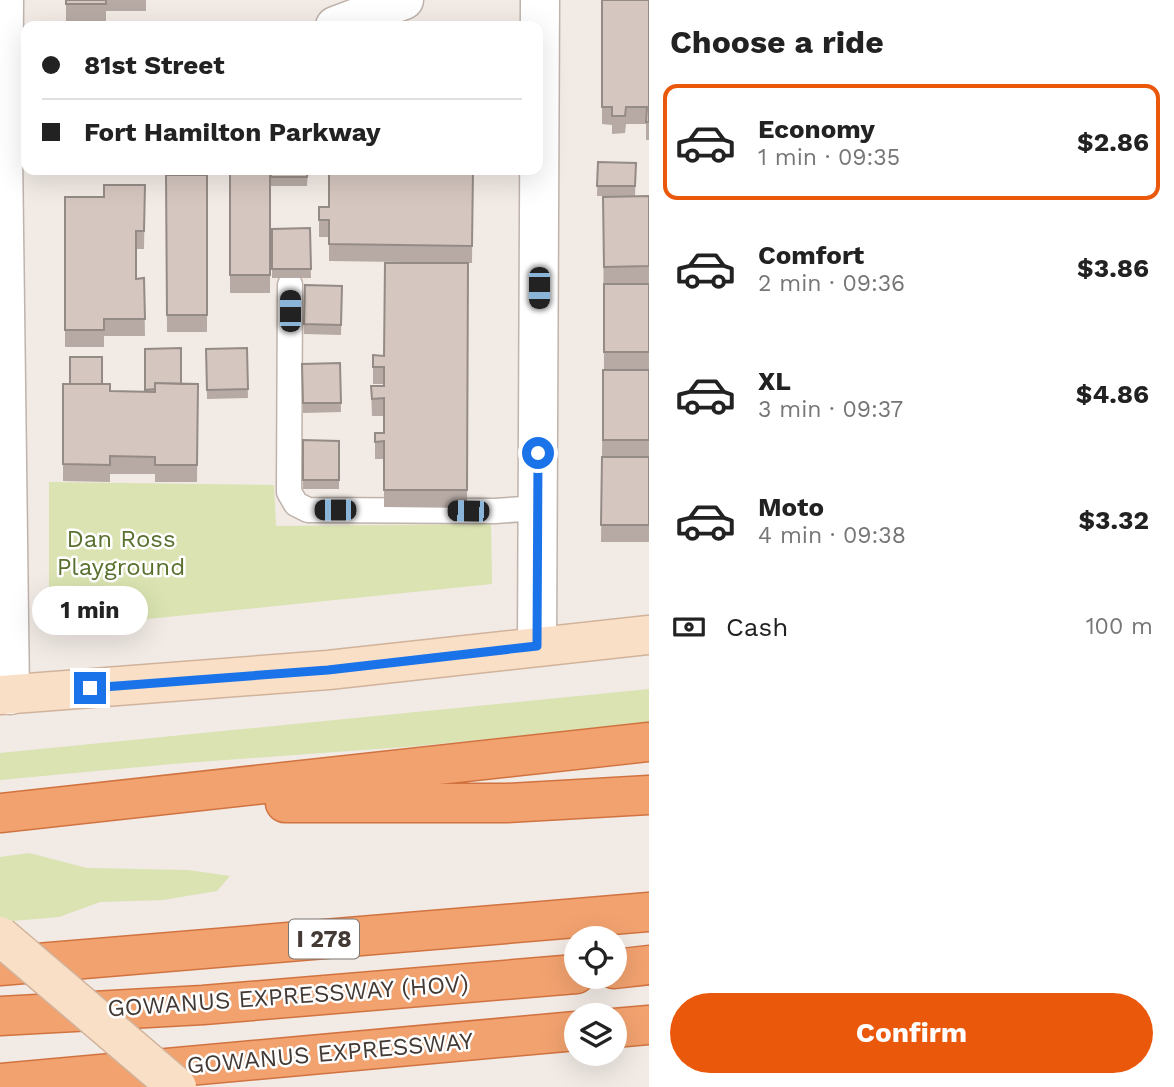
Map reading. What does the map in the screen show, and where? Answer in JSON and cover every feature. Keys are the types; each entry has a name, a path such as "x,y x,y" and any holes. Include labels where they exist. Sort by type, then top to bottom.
{"highway":[{"path":"0,813 649,742"},
{"path":"91,803 507,803 649,795"},
{"name":"I 278","path":"0,966 649,912"},
{"path":"627,968 649,965"},
{"name":"GOWANUS EXPRESSWAY (HOV)","path":"0,1016 204,1005 564,975"},
{"path":"627,1027 649,1025"},
{"name":"GOWANUS EXPRESSWAY","path":"0,1083 564,1032"}],"main road":[{"path":"5,695 328,670 649,635"},
{"path":"0,936 177,1087"}],"street":[{"path":"4,0 10,150 5,695"},
{"path":"348,21 404,0"},
{"path":"540,0 540,21"},
{"path":"537,646 539,175"}],"lane":[{"path":"290,285 289,492 296,504 308,510 495,511 538,508"}],"green space":[{"name":"Dan Ross Playground","path":"49,482 274,485 276,526 491,524 492,584 49,629"},
{"path":"649,689 649,723 418,746 0,780 0,753"},
{"path":"29,853 87,868 188,870 230,876 217,891 163,900 100,902 59,917 0,922 0,857"}],"building":[{"path":"66,0 106,0 106,4 66,4"},
{"path":"602,0 649,0 649,122 646,122 647,107 626,107 625,116 612,116 612,107 602,107"},
{"path":"598,162 636,163 635,186 597,186"},
{"path":"166,175 207,175 207,315 167,315"},
{"path":"230,175 270,175 270,275 230,275"},
{"path":"271,175 307,175 307,177"},
{"path":"329,175 473,175 472,246 329,244 329,220 319,220 319,207 329,207"},
{"path":"104,185 145,185 144,231 136,231 136,279 144,278 145,319 104,319 104,330 65,330 65,197 104,197"},
{"path":"649,196 649,266 604,267 603,197"},
{"path":"310,228 311,269 272,269 272,229"},
{"path":"385,263 468,263 467,490 384,490 384,441 375,442 375,433 384,433 384,398 372,399 371,386 384,386 384,367 373,367 373,355 384,356"},
{"path":"604,284 649,284 649,352 604,352"},
{"path":"305,285 342,286 341,325 304,324"},
{"path":"181,348 181,384 155,383 155,389 145,390 145,349"},
{"path":"247,348 248,389 207,390 206,349"},
{"path":"70,357 102,357 102,384 70,384"},
{"path":"340,363 341,403 303,403 302,364"},
{"path":"603,370 649,370 649,440 603,440"},
{"path":"155,383 198,384 197,465 155,465 155,457 110,456 110,465 63,464 63,384 110,384 110,391 155,392"},
{"path":"303,440 339,441 339,480 303,480"},
{"path":"602,457 649,457 649,525 601,525"}],"route":[{"path":"90,688 328,670 537,646 538,453"}]}
